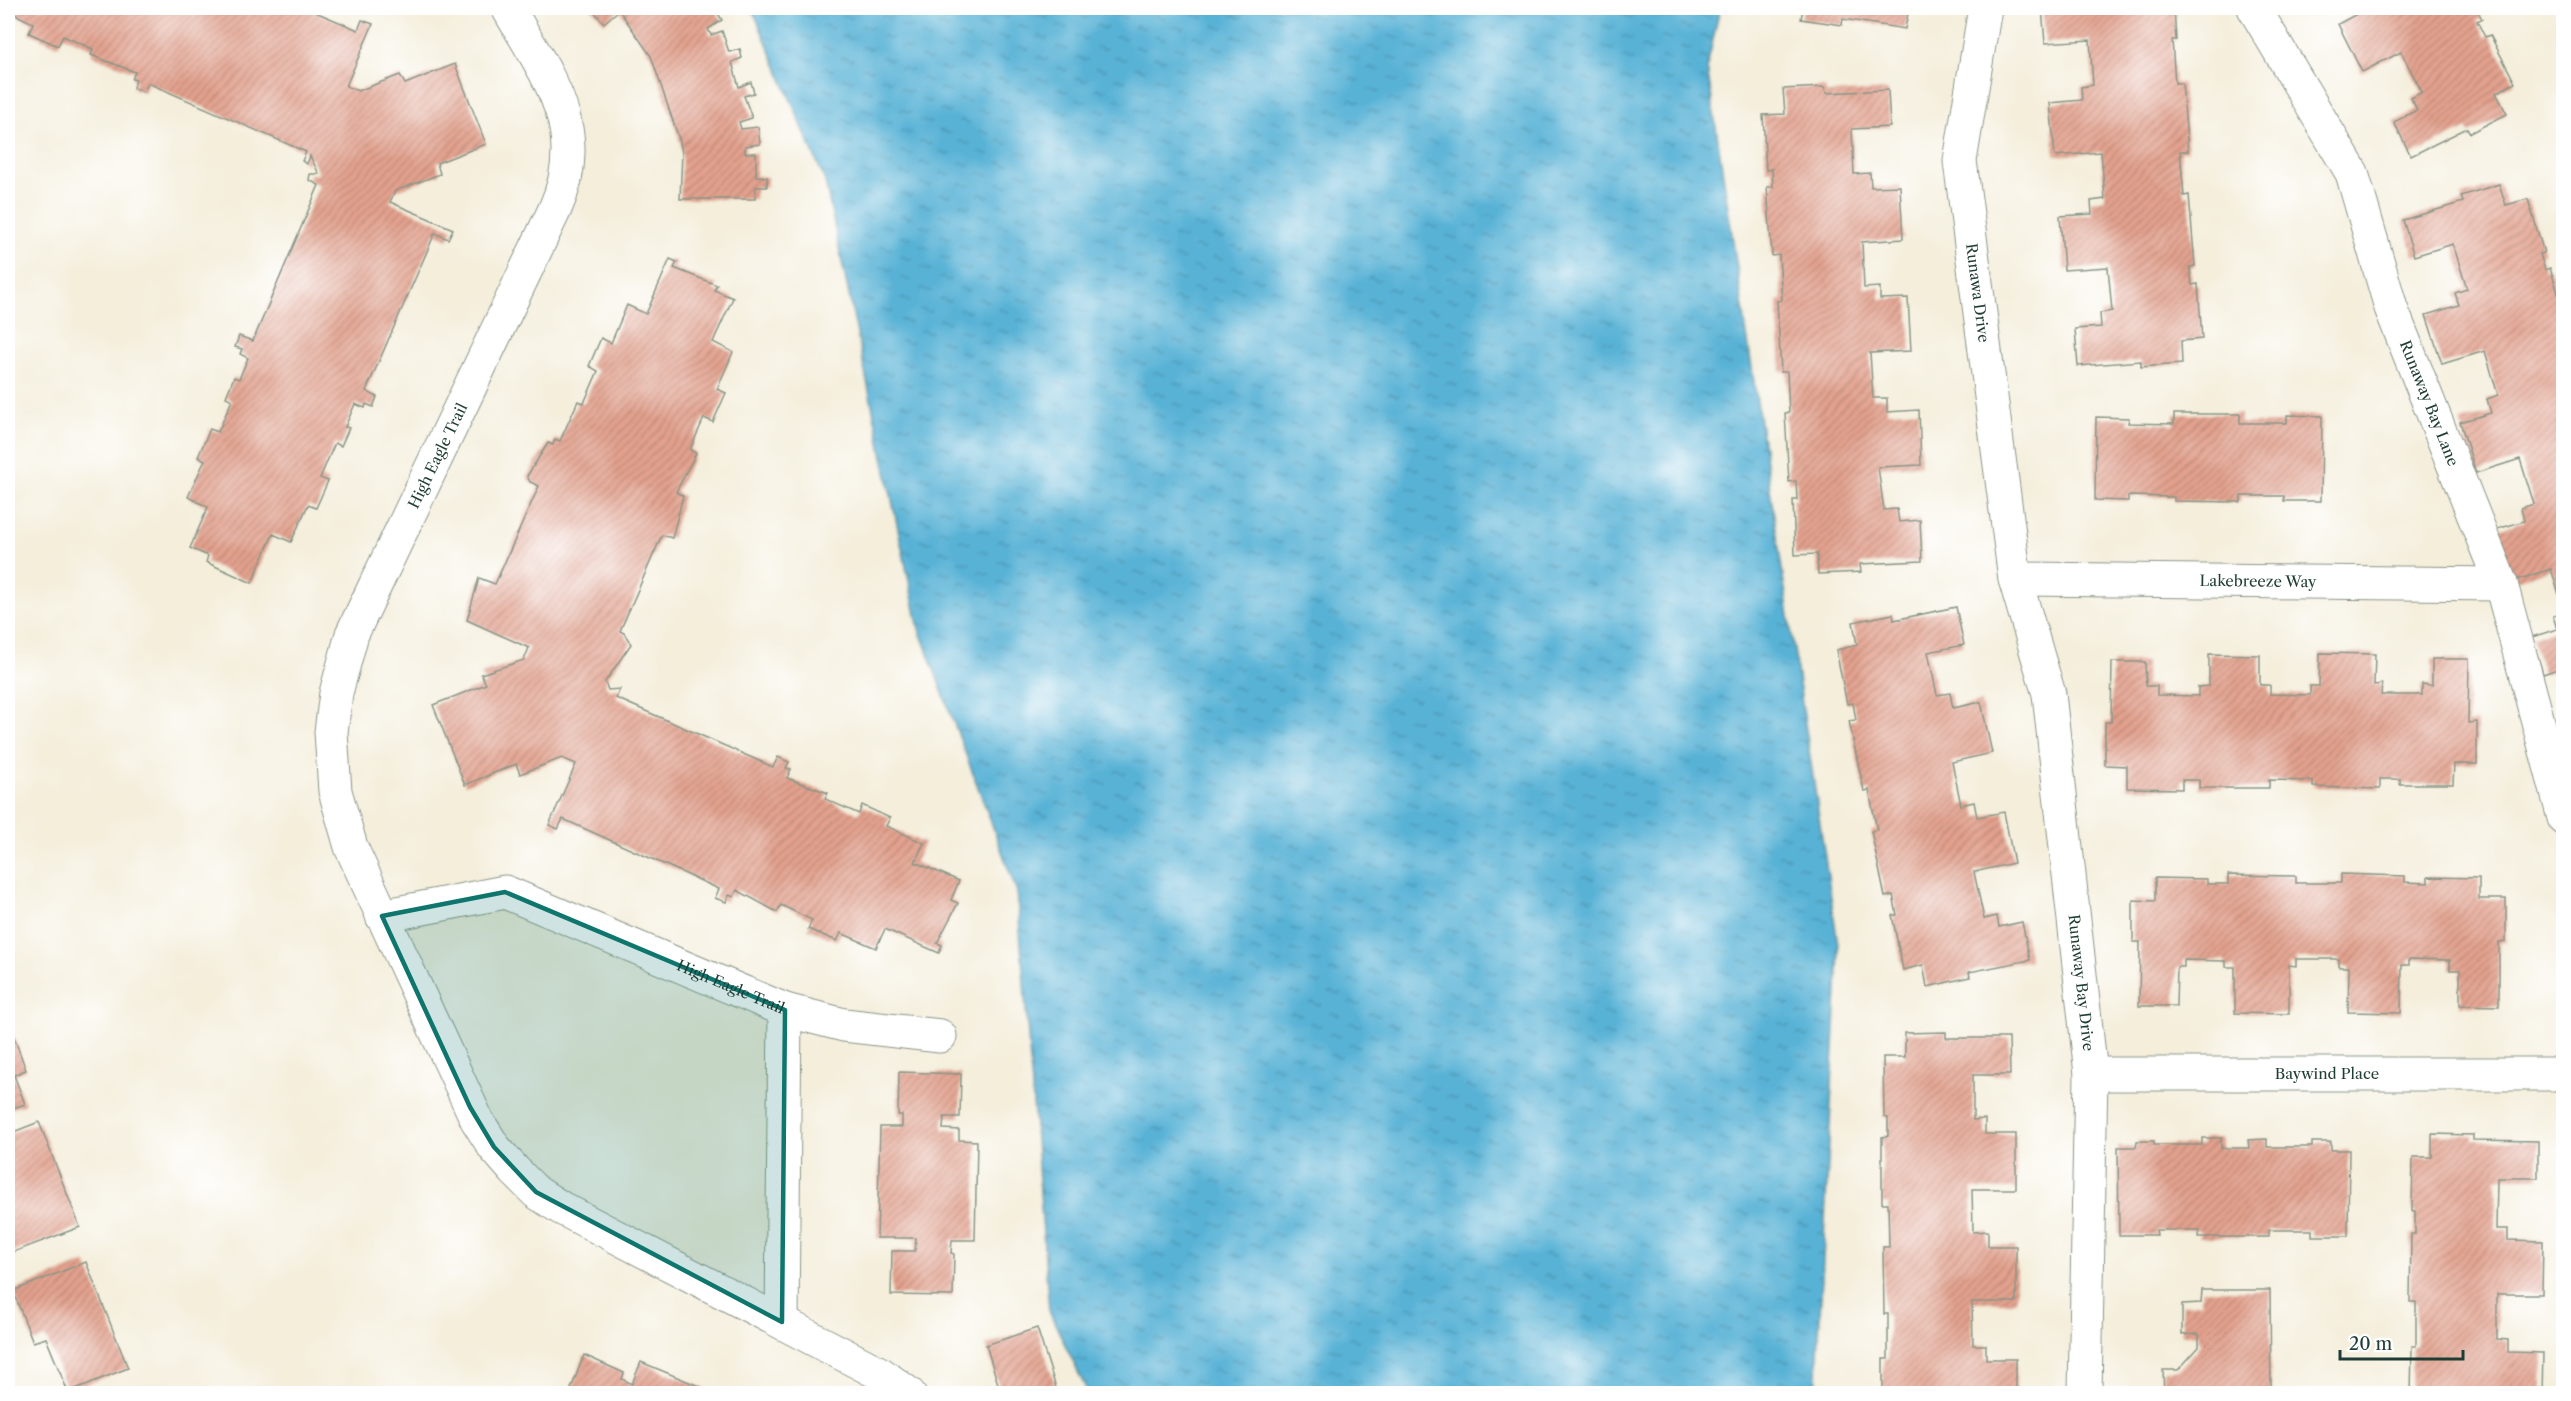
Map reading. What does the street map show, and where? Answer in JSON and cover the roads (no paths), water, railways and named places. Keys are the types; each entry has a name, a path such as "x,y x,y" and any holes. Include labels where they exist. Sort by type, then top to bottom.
{"street":[{"name":"High Eagle Trail","path":"508,8 561,105 569,145 567,173 555,209 352,634 340,674 331,732 335,791 351,847 470,1107 494,1147 536,1192 561,1208 880,1374 909,1394"},
{"name":"Runawa Drive","path":"1985,8 1960,160 2015,579"},
{"name":"Runaway Bay Lane","path":"2254,8 2352,173 2391,308 2501,584 2564,818"},
{"name":"Lakebreeze Way","path":"2015,579 2501,584"},
{"name":"Runaway Bay Drive","path":"2015,579 2049,694 2091,1074 2085,1394"},
{"name":"High Eagle Trail","path":"382,916 505,892 785,1010 782,1322"},
{"path":"785,1010 844,1024 940,1036"},
{"name":"Baywind Place","path":"2091,1074 2564,1074"}],"water":[{"path":"752,8 1720,8 1707,67 1839,951 1816,1393 1088,1393 1049,1311 1017,892 919,629 825,181"}]}
